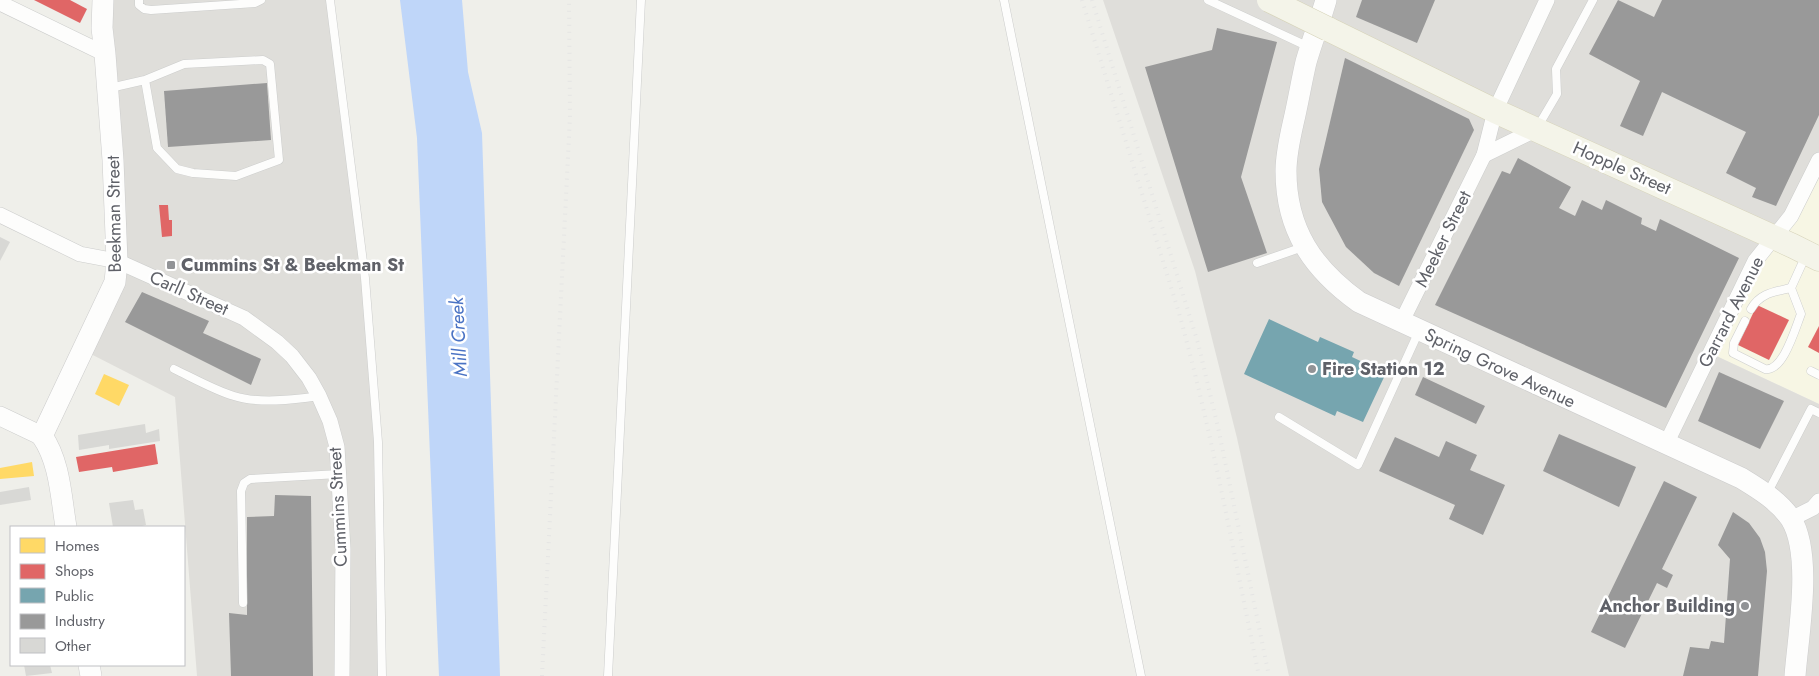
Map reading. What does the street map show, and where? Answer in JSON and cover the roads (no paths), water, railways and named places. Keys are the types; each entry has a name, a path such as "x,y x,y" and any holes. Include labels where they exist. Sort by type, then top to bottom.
{"main road":[{"name":"Beekman Street","path":"42,436 115,282 117,261 108,89 102,28 103,0"},
{"name":"Hopple Street","path":"1269,0 1495,111 1813,256"},
{"name":"Spring Grove Avenue","path":"1326,0 1311,48 1287,150 1286,170 1290,211 1305,247 1318,266 1336,286 1359,302 1741,478 1767,494 1791,519 1798,537 1802,558 1802,590 1795,676"},
{"path":"42,436 50,447 56,464 66,526"}],"street":[{"name":"Meeker Street","path":"1410,327 1484,155 1495,111 1547,0"},
{"path":"0,3 105,54"},
{"path":"1484,155 1537,129"},
{"name":"Garrard Avenue","path":"1666,444 1755,261 1791,216 1819,160"},
{"name":"Carll Street","path":"0,215 80,254 117,261 244,318 261,329 287,351"},
{"name":"Cummins Street","path":"287,351 309,378 319,396 330,420 336,447 343,549 342,676"},
{"path":"0,416 42,436"},
{"path":"1791,519 1813,508 1819,501"}],"lane":[{"path":"138,0 139,5 144,9 151,10 255,3 261,0"},
{"path":"330,0 365,278 378,442 382,676"},
{"path":"608,676 641,0"},
{"path":"1004,0 1141,676"},
{"path":"1208,0 1311,48"},
{"path":"1537,129 1557,94 1556,69 1593,0"},
{"path":"108,89 145,80 184,64 263,60 270,64 279,160 236,176 194,174 177,169 157,148 145,80"},
{"path":"1257,263 1305,247"},
{"path":"1751,309 1757,299 1791,288 1813,256"},
{"path":"1745,321 1734,343 1733,353 1770,370 1781,361 1801,314 1791,288"},
{"path":"1279,417 1358,465 1410,327"},
{"path":"174,369 234,396 264,400 319,396"},
{"path":"1767,494 1811,409 1819,413"},
{"path":"243,603 241,491 244,483 250,479 339,474"}],"water":[{"name":"Mill Creek","path":"400,0 462,0 468,72 482,133 500,676 439,676 417,138"}],"railway":[{"path":"542,676 570,117 569,0"},
{"path":"1082,0 1179,313 1191,358 1222,494 1259,676"},
{"path":"1092,0 1198,343 1219,432 1269,676"}],"place":[{"name":"Cummins St & Beekman St","path":"171,265"},
{"name":"Fire Station 12","path":"1312,369"},
{"name":"Anchor Building","path":"1745,606"}]}
